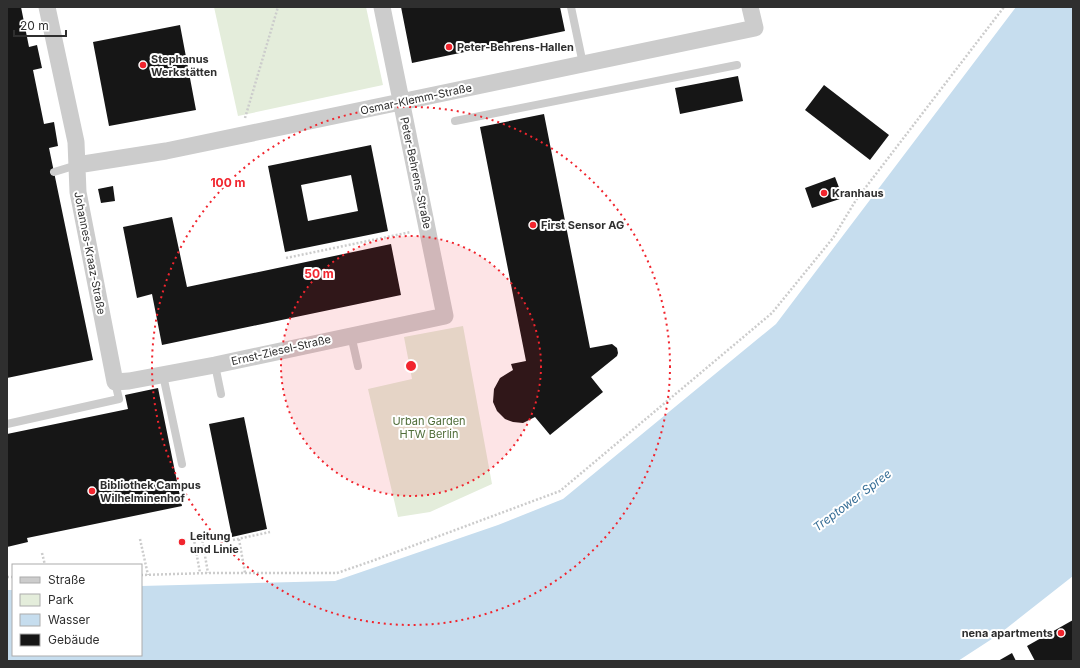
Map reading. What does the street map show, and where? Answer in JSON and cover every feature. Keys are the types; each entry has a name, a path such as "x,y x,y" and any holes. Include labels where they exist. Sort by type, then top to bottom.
{"street":[{"name":"Johannes-Kraaz-Straße","path":"47,7 76,142 78,192 115,382"},
{"name":"Peter-Behrens-Straße","path":"382,7 445,316"},
{"name":"Osmar-Klemm-Straße","path":"77,165 166,151 755,28 750,7"},
{"name":"Ernst-Ziesel-Straße","path":"115,382 129,381 215,365 445,316"}],"lane":[{"path":"571,7 583,64"},
{"path":"455,121 737,65"},
{"path":"54,172 77,165"},
{"path":"351,335 358,366"},
{"path":"215,365 221,394"},
{"path":"163,375 182,464"},
{"path":"7,424 119,400 115,382"}],"path":[{"path":"246,134 245,120 278,7"},
{"path":"142,575 200,573 337,573 560,491 772,313 833,238 856,200 1004,7"},
{"path":"286,258 428,229"},
{"path":"233,540 270,532"},
{"path":"201,533 208,573"},
{"path":"193,534 200,573"},
{"path":"239,538 245,573"},
{"path":"140,539 148,575"},
{"path":"42,553 45,564"}],"green space":[{"path":"214,7 366,7 383,85 238,116"},
{"name":"Urban Garden HTW Berlin","path":"463,326 492,484 430,512 398,517 368,389 412,379 404,337"}],"water":[{"name":"Treptower Spree","path":"1016,7 1073,7 1073,576 998,635 958,661 7,661 7,590 12,590 12,656 142,656 142,586 335,581 498,525 563,499 776,324"}],"building":[{"path":"7,7 21,7 29,47 37,45 42,68 33,70 44,124 54,122 58,146 49,148 93,360 7,378"},
{"name":"Peter-Behrens-Hallen","path":"401,7 560,7 565,31 412,63"},
{"name":"Stephanus Werkstätten","path":"180,25 196,110 109,126 93,42"},
{"path":"738,76 743,101 680,114 675,88"},
{"path":"824,85 889,135 870,160 805,110"},
{"name":"First Sensor AG","path":"544,114 590,348 612,344 617,348 618,353 617,356 591,377 603,392 550,435 535,417 523,423 505,419 497,411 493,402 494,389 500,378 513,370 511,364 526,361 480,127"},
{"path":"371,145 388,231 285,252 268,166","holes":["351,175 358,211 308,221 301,185"]},
{"name":"Kranhaus","path":"835,177 843,198 812,208 805,188"},
{"path":"113,186 115,201 101,203 98,189"},
{"path":"172,217 187,287 391,244 401,295 162,345 152,294 137,298 123,227"},
{"path":"158,388 182,506 27,538 28,542 7,547 7,434 128,409 125,395"},
{"path":"244,417 267,529 232,537 209,424"},
{"name":"nena apartments","path":"1073,620 1073,661 1035,661 1027,646"},
{"path":"1012,653 1016,661 998,661"}],"place":[{"name":"Peter-Behrens-Hallen","path":"449,47"},
{"name":"Stephanus Werkstätten","path":"143,65"},
{"name":"Kranhaus","path":"824,193"},
{"name":"First Sensor AG","path":"533,225"},
{"name":"Bibliothek Campus Wilhelminenhof","path":"92,491"},
{"name":"Leitung und Linie","path":"182,542"},
{"name":"nena apartments","path":"1061,633"}]}
